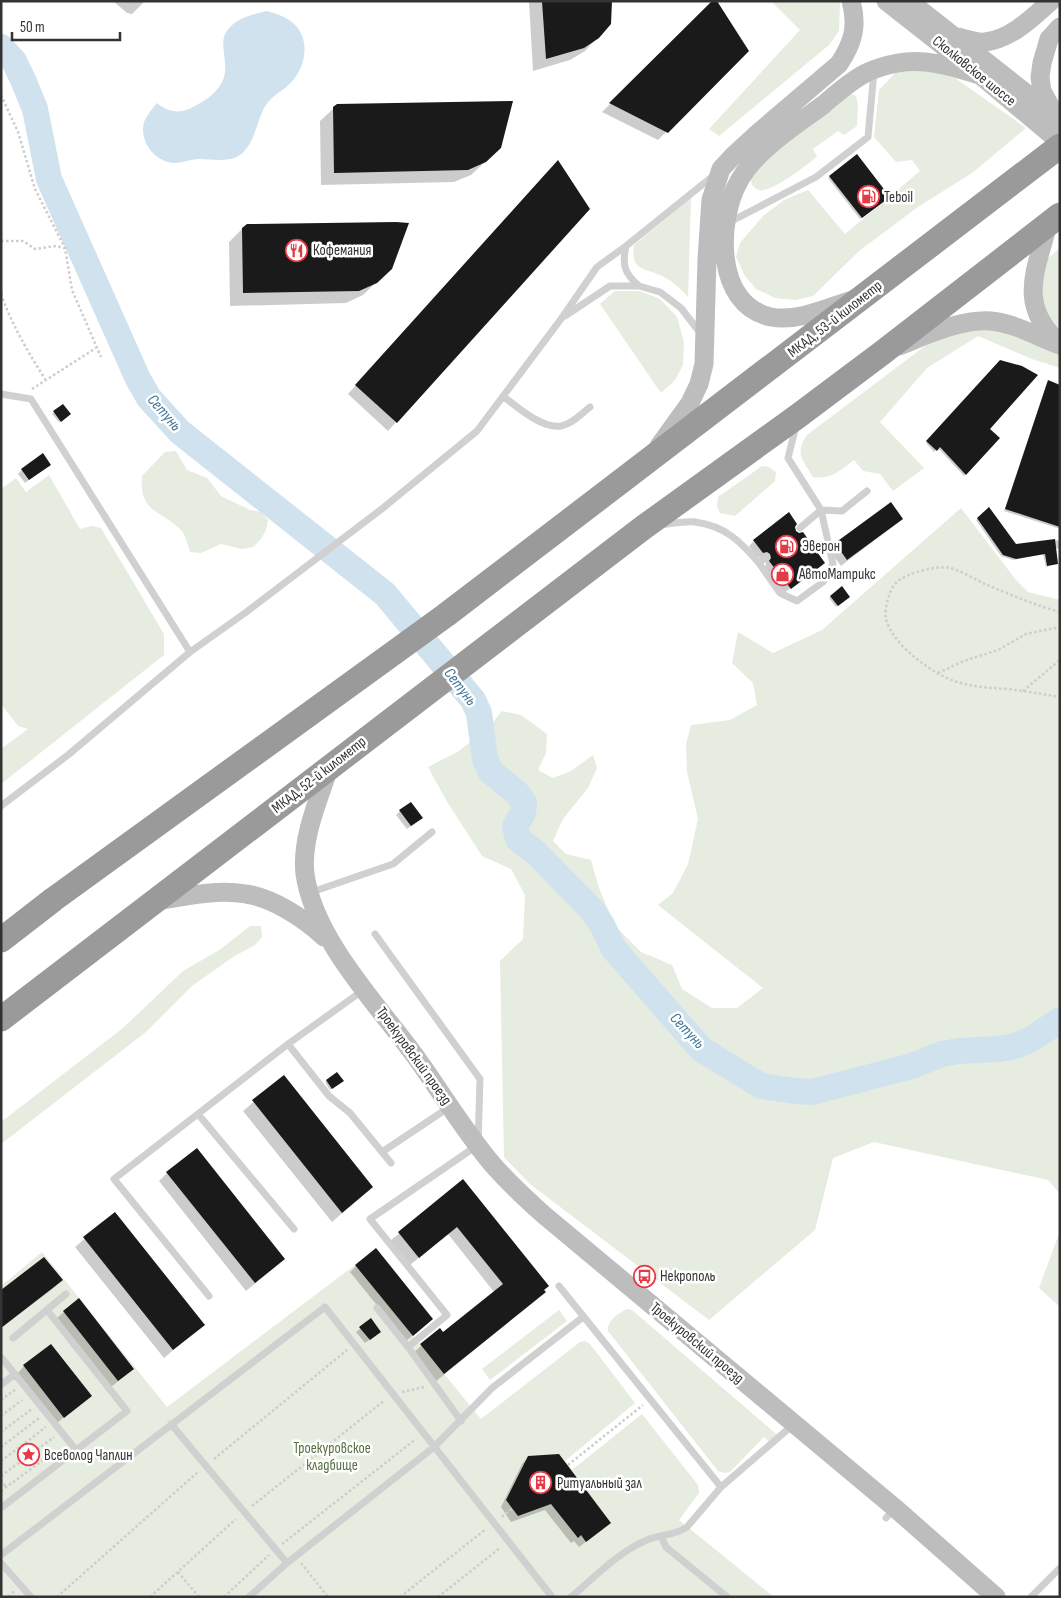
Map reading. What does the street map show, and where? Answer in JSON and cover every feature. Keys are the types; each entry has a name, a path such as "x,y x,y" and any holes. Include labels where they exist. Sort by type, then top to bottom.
{"highway":[{"name":"МКАД, 53-й километр","path":"1,940 54,899 446,616 1060,144"},
{"path":"641,530 882,353 1054,219"},
{"name":"МКАД, 52-й километр","path":"1,1018 157,901 421,696 478,656 641,530"}],"street":[{"path":"648,461 690,403 699,384 704,364 711,200 721,169 758,132 839,64 849,50 855,30 851,1"},
{"name":"Сколковское шоссе","path":"886,1 980,75 1060,144"},
{"name":"Сколковское шоссе","path":"909,1 1058,118"},
{"path":"954,36 983,42 995,39 1015,31 1051,1"},
{"path":"1058,118 1042,91 1040,77 1049,39 1060,27"},
{"path":"867,294 806,315 785,318 770,317 756,312 744,302 734,290 723,247 725,224 733,192 740,178 774,141 864,74 882,67 905,62 934,62 980,75"},
{"path":"1054,219 1035,272 1032,290 1034,307 1042,323 1050,335 1060,344"},
{"path":"882,353 952,326 991,321 1008,325 1060,344"},
{"name":"Троекуровский проезд","path":"329,768 312,818 305,851 305,873 309,893 318,918 332,945 478,1145 514,1188 544,1215 794,1424 891,1513 996,1597"},
{"name":"Троекуровский проезд","path":"157,901 198,895 247,894 282,906 311,926 332,945"}],"lane":[{"path":"725,224 816,177 868,137 874,70"},
{"path":"1,806 68,755 190,652 245,613 383,508 477,431 561,319 597,267 626,246 721,169"},
{"path":"626,246 624,266 629,278 638,286"},
{"path":"561,319 610,286 638,286 660,292 681,308 705,340"},
{"path":"1,394 31,399 190,652"},
{"path":"503,396 543,423 560,426 574,420 590,407"},
{"path":"641,530 694,522 724,530 740,541 759,563 780,593 797,601 823,582 833,564 821,510 788,458 798,416"},
{"path":"800,528 821,510 842,511 867,491"},
{"path":"759,563 766,557"},
{"path":"309,893 393,864 432,832"},
{"path":"374,934 480,1079 478,1145 370,1219 446,1315 408,1347"},
{"path":"209,1296 114,1179 288,1044 364,989"},
{"path":"288,1044 329,1096 350,1112 391,1163"},
{"path":"382,1152 451,1107"},
{"path":"198,1114 294,1229"},
{"path":"559,1286 720,1487"},
{"path":"13,1338 66,1294"},
{"path":"1,1555 325,1307 552,1597"},
{"path":"377,1308 408,1347 461,1421"},
{"path":"1,1508 127,1411 46,1310"},
{"path":"249,1597 295,1556 434,1447 492,1388 583,1316"},
{"path":"1,1357 76,1450"},
{"path":"1,1385 15,1374"},
{"path":"171,1424 287,1563"},
{"path":"571,1597 627,1551 647,1540 672,1535 687,1527 720,1487 794,1424"},
{"path":"661,1536 666,1547 727,1597"},
{"path":"1,1563 31,1597"},
{"path":"1031,1597 1060,1568"}],"path":[{"path":"1,95 18,132 35,189 65,248 72,290 101,357"},
{"path":"1,241 23,241 35,250 56,246 65,248"},
{"path":"1,294 25,348 45,380"},
{"path":"28,391 96,348"},
{"path":"1060,612 1040,606 949,568 930,569 912,573 896,583 888,598 886,618 895,637 912,654 927,667 947,678 978,688 1060,697"},
{"path":"938,673 964,661 998,650 1026,634 1060,627"},
{"path":"1022,692 1060,660"},
{"path":"57,1597 206,1466 354,1344"},
{"path":"1,1400 23,1384"},
{"path":"150,1597 244,1512 393,1393 435,1385"},
{"path":"1,1416 31,1394"},
{"path":"568,1465 650,1400"},
{"path":"1,1432 39,1404"},
{"path":"1,1447 46,1413"},
{"path":"1,1461 54,1422"},
{"path":"1,1476 61,1432"},
{"path":"224,1597 276,1549 423,1433"},
{"path":"1,1491 69,1441"},
{"path":"400,1597 512,1508"},
{"path":"438,1597 509,1541"},
{"path":"295,1556 328,1597"},
{"path":"178,1572 199,1597"}],"green space":[{"path":"771,1 840,1 839,31 829,45 719,136 709,129 800,30"},
{"path":"933,70 955,78 1026,128 972,173 918,207 859,251 813,296 796,300 775,298 756,289 745,276 736,257 740,243 763,216 784,200 808,190 845,234 920,171 912,160 896,162 874,137 879,90 897,71"},
{"path":"849,93 856,96 858,105 857,126 844,135 838,131 813,149 817,157 771,188 758,190 752,185 750,176 759,163"},
{"path":"691,198 688,297 668,279 637,265 633,254 634,245"},
{"path":"1060,248 1060,337 1044,323 1035,278 1046,260"},
{"path":"615,291 640,291 660,299 677,317 684,342 683,365 675,380 661,393 600,304"},
{"path":"988,329 1021,337 1060,354 1060,368 1032,359 978,336 927,368 880,422 924,468 893,491 880,474 863,471 854,460 831,476 813,477 801,457 801,447 807,435 925,346 962,330"},
{"path":"176,451 187,470 207,478 221,496 250,510 261,512 268,520 266,530 261,539 253,547 242,549 221,544 201,553 190,552 183,532 147,504 142,488 142,476 165,452"},
{"path":"762,466 769,467 776,472 775,481 735,516 720,513 717,506 718,497"},
{"path":"49,475 80,529 91,526 101,528 164,634 164,655 1,784 1,749 28,729 18,726 1,704 1,489 16,478 26,492"},
{"path":"961,508 1016,580 1028,592 1060,600 1060,1194 1048,1180 874,1142 833,1158 815,1230 709,1320 530,1184 504,1157 500,961 523,939 525,895 511,869 482,856 446,800 428,767 459,751 489,727 502,711 521,715 547,734 546,753 538,770 553,778 571,771 593,755 597,768 588,788 563,819 553,841 566,854 591,860 599,888 615,926 641,952 672,965 682,989 712,1008 737,1008 763,988 658,905 673,893 688,864 698,819 687,772 686,744 691,725 730,720 757,705 753,683 732,663 738,632 773,653 822,630"},
{"path":"250,926 261,926 262,937 255,945 233,957 192,986 146,1032 1,1144 1,1122 123,1028 183,971 221,949"},
{"path":"1060,1231 1060,1307 1039,1288"},
{"name":"Троекуровское кладбище","path":"42,1252 167,1407 355,1265 481,1419 580,1342 585,1341 590,1344 635,1403 565,1461 572,1470 642,1414 698,1485 699,1493 679,1520 774,1597 1,1597 1,1286"},
{"path":"628,1309 632,1310 775,1433 778,1440 774,1446 764,1437 730,1472 718,1471 608,1331 609,1324 614,1317"},
{"path":"559,1310 567,1321 490,1380 482,1369"}],"water":[{"path":"267,11 288,19 294,24 302,37 304,52 301,66 294,79 266,105 248,147 237,157 218,160 196,159 173,163 154,154 146,143 143,129 144,122 157,103 172,111 185,111 196,106 215,92 223,80 225,72 223,45 225,34 238,21"}],"building":[{"path":"542,1 612,1 611,24 599,38 584,48 546,59"},
{"path":"712,1 717,1 749,51 668,133 609,103"},
{"path":"513,101 501,148 486,162 468,170 334,173 333,107 337,104"},
{"path":"857,154 890,197 862,218 829,176"},
{"path":"558,160 590,209 397,423 355,385"},
{"path":"409,223 392,269 377,283 359,291 243,293 242,228 247,224"},
{"path":"1000,360 1022,366 1038,375 990,429 1000,438 966,475 940,447 937,451 926,441"},
{"path":"1048,380 1060,385 1060,527 1005,509"},
{"path":"63,404 71,414 61,422 53,411"},
{"path":"43,453 51,465 29,480 21,469"},
{"path":"891,502 903,519 847,560 835,543"},
{"path":"989,507 1016,544 1055,539 1058,564 1047,566 1045,554 1016,559 1003,555 977,518"},
{"path":"789,512 797,524 795,527 796,531 799,533 803,532 825,563 791,589 769,561 771,558 770,554 767,552 763,553 753,540"},
{"path":"842,586 850,597 838,606 830,596"},
{"path":"411,802 423,818 411,826 399,810"},
{"path":"337,1072 344,1081 332,1089 326,1080"},
{"path":"284,1075 373,1187 342,1213 252,1100"},
{"path":"197,1148 285,1259 255,1283 166,1172"},
{"path":"463,1179 549,1286 544,1290 546,1292 444,1374 420,1344 440,1328 443,1332 503,1284 457,1227 419,1258 398,1232"},
{"path":"115,1212 205,1325 173,1350 83,1237"},
{"path":"376,1248 433,1319 413,1336 355,1265"},
{"path":"44,1257 63,1280 1,1328 1,1290"},
{"path":"79,1298 134,1369 118,1381 63,1311"},
{"path":"371,1318 381,1332 370,1340 359,1327"},
{"path":"51,1344 92,1396 64,1418 23,1365"},
{"path":"559,1454 611,1523 586,1542 581,1535 578,1538 551,1504 518,1516 506,1500 528,1456"}],"waterway":[{"name":"Сетунь","path":"1,47 14,61 24,82 35,109 49,179 138,379 149,398 180,432 385,594 473,700 479,713 485,759 491,772 517,793 524,803 523,813 515,826 518,839 537,854 592,910 614,949 701,1049 761,1086 812,1092 912,1066 942,1054 1015,1046 1030,1040 1060,1020"}],"place":[{"name":"Teboil","path":"868,197"},
{"name":"Кофемания","path":"297,250"},
{"name":"Эверон","path":"786,546"},
{"name":"АвтоМатрикс","path":"783,574"},
{"name":"Некрополь","path":"644,1276"},
{"name":"Всеволод Чаплин","path":"28,1455"},
{"name":"Ритуальный зал","path":"541,1483"}]}
